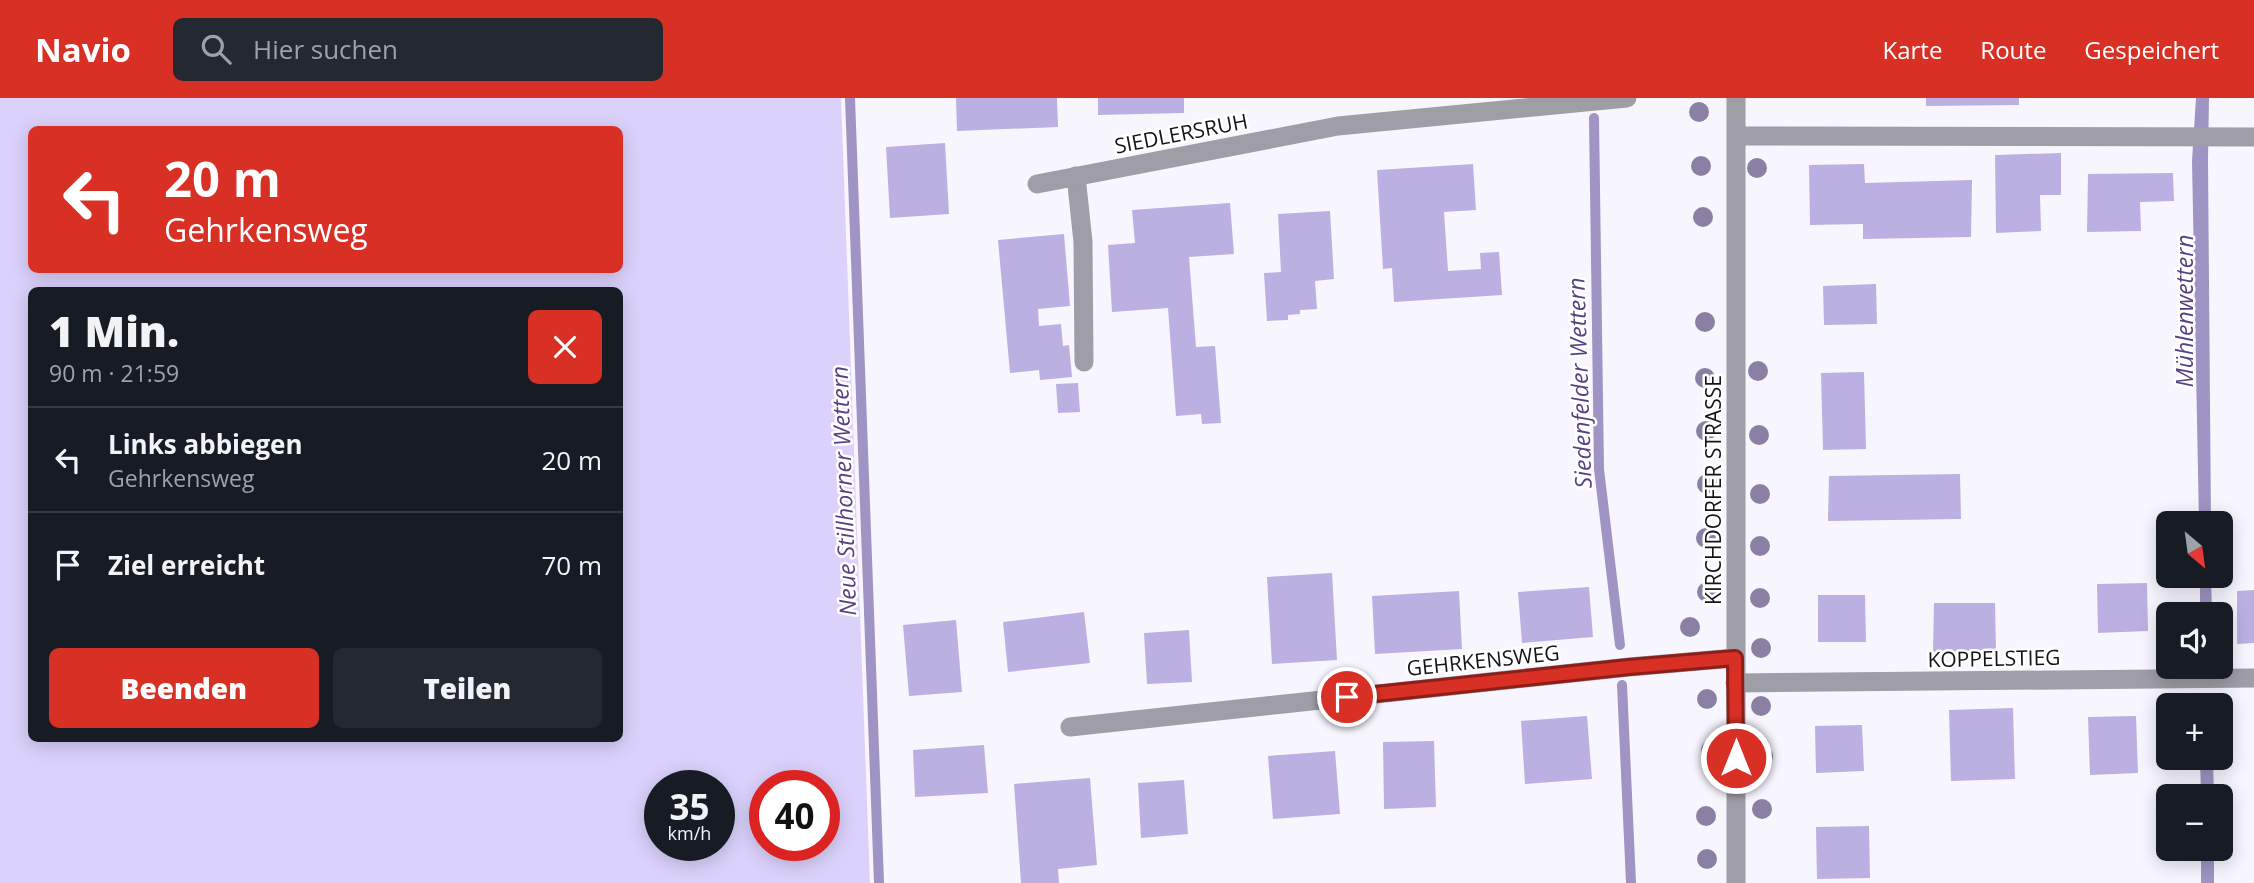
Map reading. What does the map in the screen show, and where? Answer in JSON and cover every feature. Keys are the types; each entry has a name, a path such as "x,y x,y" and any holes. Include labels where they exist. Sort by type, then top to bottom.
{"street":[{"name":"SIEDLERSRUH","path":"1037,184 1338,126 1627,98"},
{"name":"KIRCHDORFER STRASSE","path":"1736,98 1736,883"},
{"path":"1737,136 2254,137"},
{"path":"1076,176 1083,242 1084,362"},
{"name":"GEHRKENSWEG","path":"1070,727 1735,658"},
{"name":"KOPPELSTIEG","path":"1735,683 2254,678"}],"shaded area":[{"path":"0,98 841,98 870,883 0,883"},
{"path":"2196,98 2209,98 2211,511 2199,511 2192,161"},
{"path":"2200,588 2211,588 2212,602 2200,602"},
{"path":"2200,770 2213,770 2214,784 2201,784"},
{"path":"2201,861 2214,861 2214,883 2201,883"}],"building":[{"path":"956,98 1057,98 1058,127 957,131"},
{"path":"1098,98 1184,98 1184,113 1098,115"},
{"path":"1926,98 2019,98 2019,105 1926,106"},
{"path":"945,143 949,214 890,218 886,147"},
{"path":"2061,153 2061,195 2040,195 2041,231 1996,233 1995,155"},
{"path":"1473,164 1476,210 1444,212 1448,271 1481,269 1480,253 1499,252 1502,295 1394,302 1392,268 1383,269 1377,170"},
{"path":"1864,164 1865,183 1972,180 1971,237 1863,239 1863,224 1810,225 1809,165"},
{"path":"2173,173 2174,201 2140,202 2141,231 2087,232 2088,174"},
{"path":"1230,203 1234,254 1189,257 1196,347 1215,346 1221,423 1202,424 1201,414 1176,416 1168,308 1112,312 1108,245 1135,243 1132,210"},
{"path":"1330,211 1334,279 1315,281 1317,309 1300,310 1300,314 1288,315 1288,320 1267,321 1264,273 1281,272 1278,214"},
{"path":"1064,234 1070,306 1038,309 1039,326 1061,324 1063,346 1069,345 1072,377 1040,380 1039,370 1010,373 998,240"},
{"path":"1876,284 1877,324 1824,325 1823,286"},
{"path":"1864,372 1866,449 1823,450 1821,373"},
{"path":"1078,383 1080,412 1058,413 1056,384"},
{"path":"1960,474 1961,519 1828,521 1829,476"},
{"path":"1332,573 1337,660 1272,664 1267,577"},
{"path":"2147,583 2148,631 2098,633 2097,584"},
{"path":"1589,587 1593,637 1522,643 1518,592"},
{"path":"2254,590 2254,643 2237,644 2237,591"},
{"path":"1459,591 1462,649 1375,654 1372,596"},
{"path":"1818,595 1865,595 1866,642 1818,642"},
{"path":"1934,603 1995,603 1996,651 1933,652"},
{"path":"1084,612 1090,663 1008,672 1003,622"},
{"path":"956,620 962,692 909,696 903,625"},
{"path":"1189,630 1192,682 1147,684 1144,633"},
{"path":"2013,708 2015,779 1951,781 1949,710"},
{"path":"1587,716 1592,779 1525,784 1521,721"},
{"path":"2136,716 2138,773 2090,775 2088,717"},
{"path":"1862,725 1864,771 1816,773 1815,726"},
{"path":"1434,741 1436,807 1384,809 1383,742"},
{"path":"984,745 988,793 915,797 913,750"},
{"path":"1335,751 1340,814 1273,819 1268,756"},
{"path":"1090,778 1097,865 1058,869 1059,883 1021,883 1014,784"},
{"path":"1184,780 1188,834 1141,838 1138,783"},
{"path":"1869,826 1870,878 1817,879 1816,827"}],"waterway":[{"name":"Neue Stillhorner Wettern","path":"850,98 879,883"},
{"name":"Siedenfelder Wettern","path":"1594,118 1599,469 1620,645"},
{"name":"Siedenfelder Wettern","path":"1622,685 1631,883"}],"route":[{"path":"1347,697 1735,658 1736,758"}],"water label":[{"name":"Mühlenwettern","path":"2184,311"}]}
